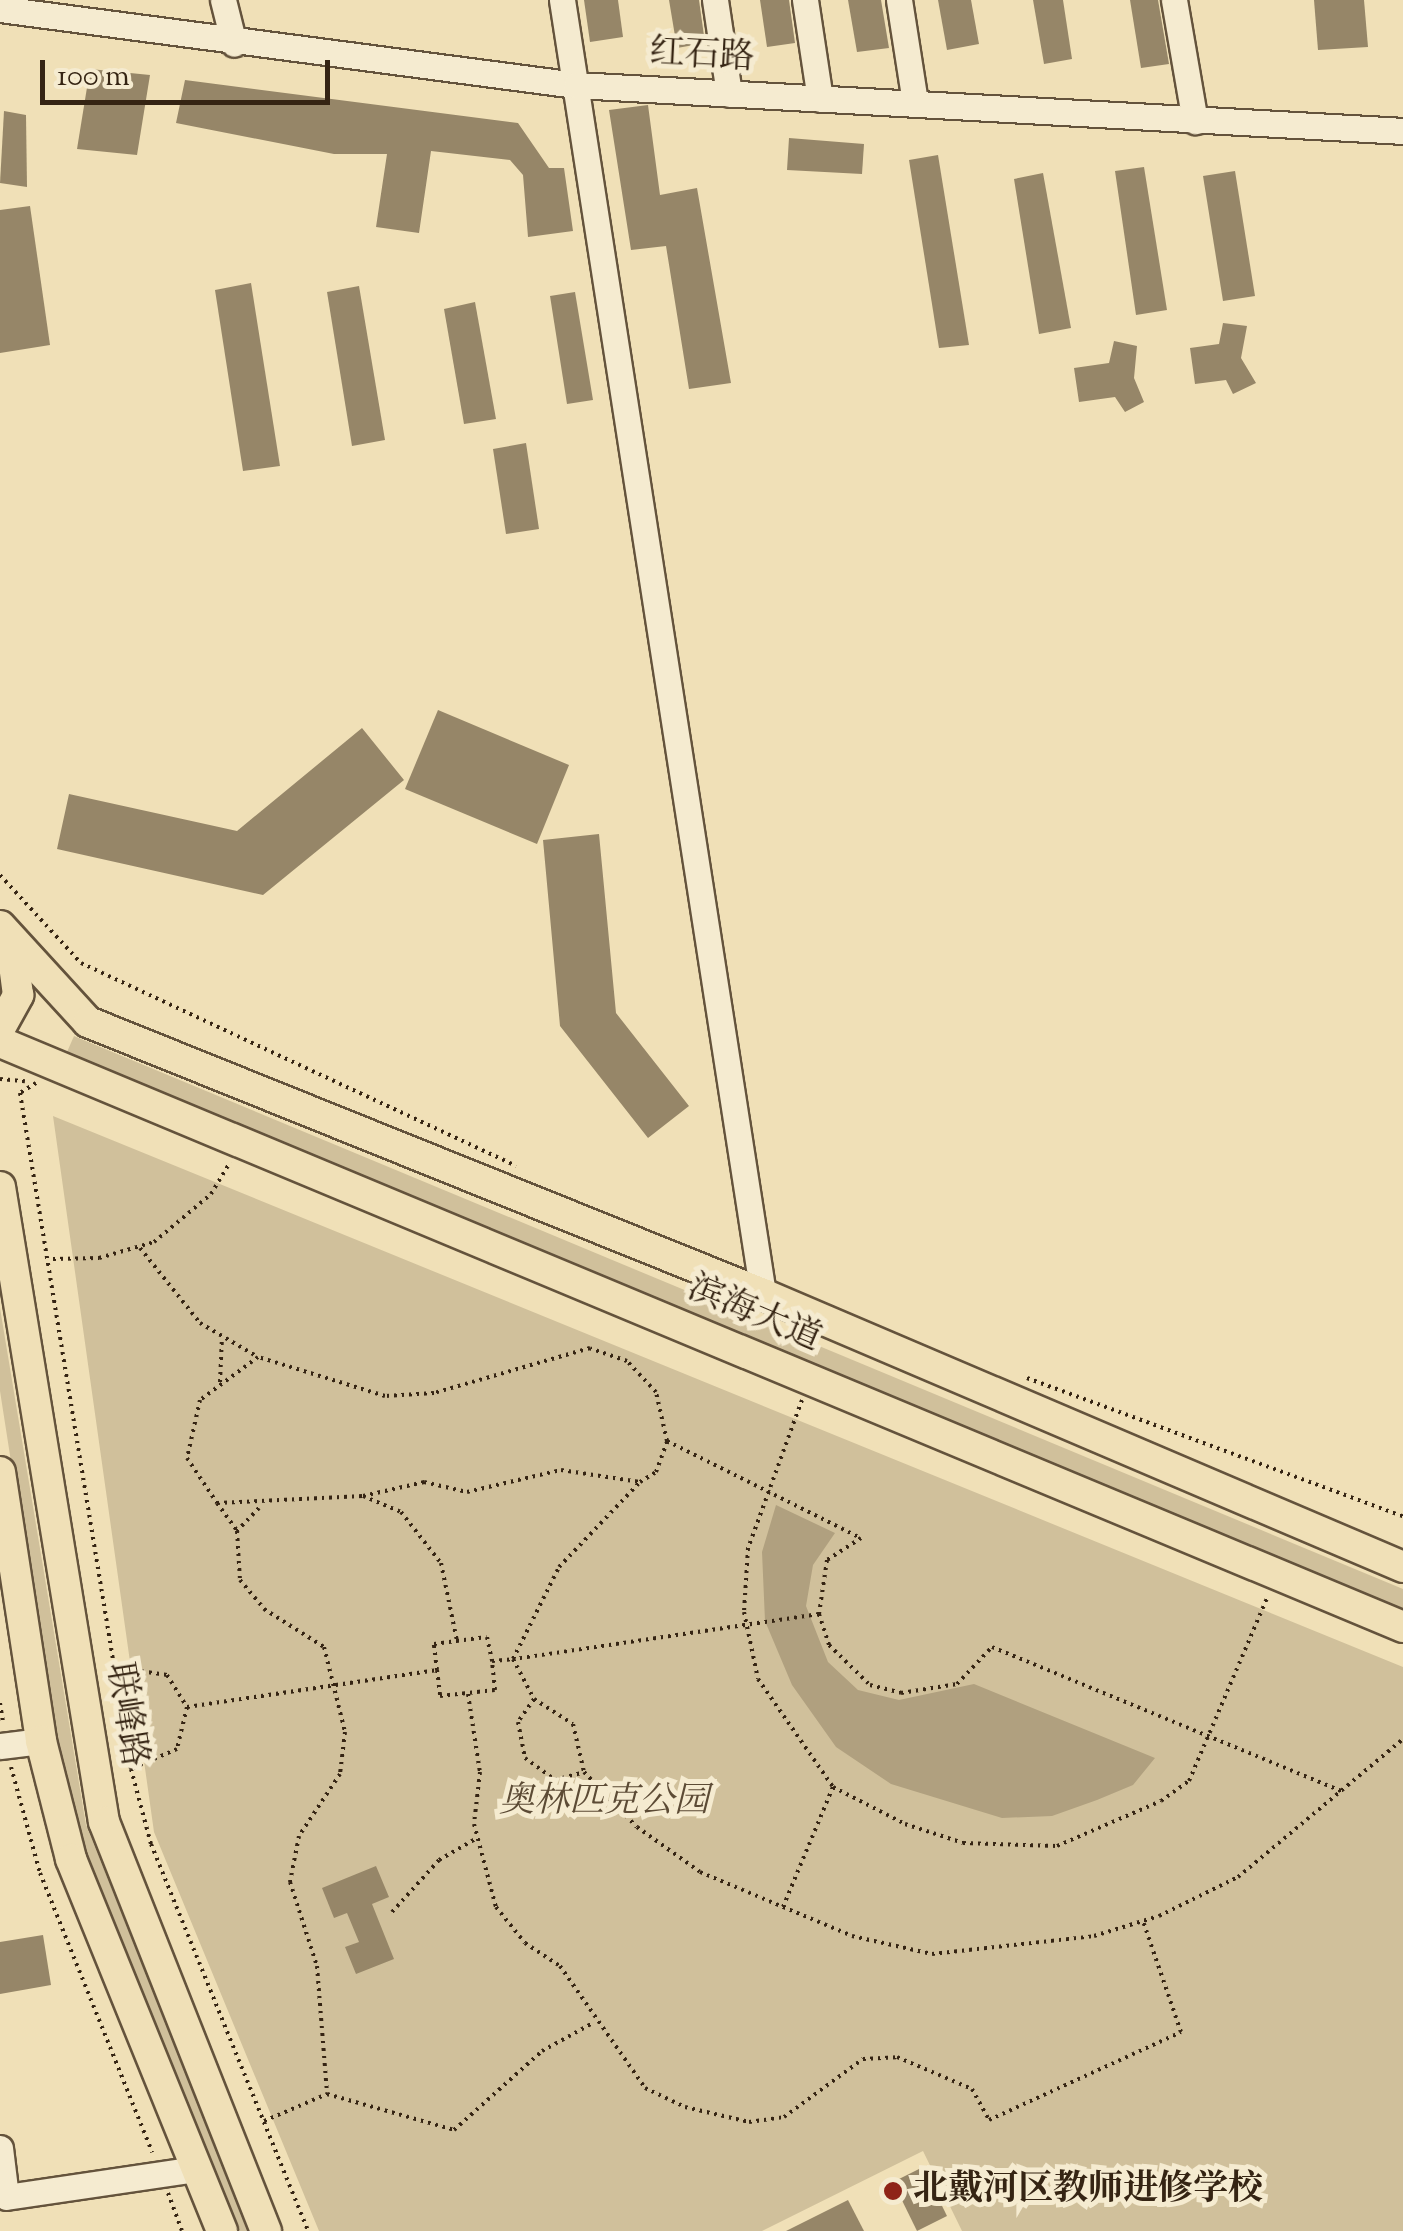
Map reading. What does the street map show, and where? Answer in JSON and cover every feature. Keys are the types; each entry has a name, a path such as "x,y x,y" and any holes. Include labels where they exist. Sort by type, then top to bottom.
{"main road":[{"name":"滨海大道","path":"0,926 88,1022 762,1294 1401,1566"},
{"path":"0,926 19,968 0,1028"},
{"name":"滨海大道","path":"0,1042 1403,1628"},
{"name":"联峰路","path":"0,1187 104,1822 266,2231"},
{"path":"0,1472 41,1741 71,1860 222,2231"}],"street":[{"path":"223,0 234,44"},
{"path":"562,0 762,1294"},
{"path":"715,0 729,94"},
{"path":"805,0 820,99"},
{"path":"898,0 915,102"},
{"path":"1174,0 1195,122"},
{"name":"红石路","path":"0,9 234,44 576,84 1403,131"},
{"path":"3,1746 41,1741"},
{"path":"0,2148 6,2197 195,2170"}],"path":[{"path":"0,875 81,963 528,1172"},
{"path":"0,1080 40,1081 20,1092 51,1259 112,1667 151,1844 308,2231"},
{"path":"215,1150 251,1165"},
{"path":"51,1259 140,1248 185,1220 232,1158"},
{"path":"140,1248 171,1292 222,1335 258,1357 385,1396 434,1393 507,1375 554,1352 590,1348 627,1361 656,1392 668,1441 656,1472 640,1482 559,1567 513,1659"},
{"path":"220,1382 222,1335"},
{"path":"258,1357 200,1400 187,1458 237,1531 240,1580 264,1609 324,1647 338,1685 340,1774 299,1836 290,1882 317,1966 327,2094"},
{"path":"1018,1374 1403,1516"},
{"path":"786,1388 822,1403"},
{"path":"804,1396 762,1492 748,1548 747,1624 758,1679 833,1787 963,1843 1056,1846 1161,1801 1188,1781 1270,1591"},
{"path":"668,1441 762,1492 862,1538 827,1560 818,1614 830,1645 870,1685 901,1693 956,1684 992,1647 1342,1791"},
{"path":"217,1503 260,1508 363,1496 424,1482 467,1492 560,1470 640,1482"},
{"path":"363,1496 401,1512 440,1563 458,1641"},
{"path":"237,1531 260,1508"},
{"path":"1252,1583 1287,1598"},
{"path":"492,1660 818,1614"},
{"path":"487,1637 495,1690 440,1696 434,1644 458,1641 487,1637"},
{"path":"513,1659 534,1699 573,1724 584,1772 636,1827 700,1872 782,1908 932,1954 1094,1936 1143,1921 1238,1876 1403,1740"},
{"path":"112,1667 167,1675 187,1707 177,1749 132,1768"},
{"path":"187,1707 437,1670"},
{"path":"468,1694 480,1772 476,1838 496,1907 525,1944 560,1966 594,2022 646,2088 716,2118 784,2118 862,2058 897,2057 972,2089 989,2120 1181,2032 1143,1921"},
{"path":"534,1699 518,1722 525,1758 554,1780 584,1772"},
{"path":"0,1703 3,1746 40,1873 182,2231"},
{"path":"782,1908 833,1787"},
{"path":"392,1912 440,1860 476,1838"},
{"path":"264,2122 327,2094 454,2130 542,2051 594,2022"}],"green space":[{"path":"74,1036 1403,1589 1403,1609 67,1052"},
{"name":"奥林匹克公园","path":"53,1116 1403,1667 1403,2231 962,2231 923,2151 762,2231 319,2231 154,1832"},
{"path":"0,1308 86,1825 250,2231 233,2231 103,1916 59,1770 0,1391"}],"shaded area":[{"path":"776,1505 835,1533 813,1565 806,1606 828,1662 858,1690 899,1700 974,1684 1155,1758 1133,1785 1052,1816 1002,1818 891,1784 836,1747 792,1685 765,1621 762,1552"}],"building":[{"path":"584,0 618,0 623,37 590,42"},
{"path":"669,0 699,0 705,43 677,48"},
{"path":"760,0 789,0 795,43 767,47"},
{"path":"848,0 881,0 889,48 857,52"},
{"path":"938,0 971,0 979,44 947,50"},
{"path":"1033,0 1063,0 1072,59 1044,64"},
{"path":"1130,0 1158,0 1169,64 1141,68"},
{"path":"1314,0 1364,0 1368,47 1318,50"},
{"path":"90,69 150,75 137,155 77,149"},
{"path":"185,80 518,123 549,168 564,168 573,231 528,237 523,175 510,160 431,151 419,233 376,227 387,154 334,154 176,123"},
{"path":"648,105 660,195 697,188 731,383 689,389 666,246 631,250 609,110"},
{"path":"4,111 26,115 27,187 0,183"},
{"path":"789,138 864,144 862,174 787,170"},
{"path":"938,155 969,345 939,348 909,160"},
{"path":"1144,167 1167,310 1136,315 1115,171"},
{"path":"1235,171 1255,296 1223,301 1203,176"},
{"path":"1043,173 1071,328 1039,334 1014,179"},
{"path":"30,206 50,345 0,353 0,210"},
{"path":"251,283 280,466 243,471 215,290"},
{"path":"359,286 385,440 352,446 327,292"},
{"path":"575,292 593,400 567,404 550,296"},
{"path":"475,302 496,419 464,424 444,309"},
{"path":"1223,323 1247,326 1241,358 1256,383 1233,394 1226,380 1195,384 1190,348 1219,344"},
{"path":"1114,341 1137,346 1134,378 1144,402 1125,412 1115,397 1079,402 1074,368 1109,363"},
{"path":"526,443 539,529 506,534 493,449"},
{"path":"438,710 569,765 537,844 405,789"},
{"path":"362,728 404,780 263,895 57,849 69,794 237,831"},
{"path":"599,834 616,1013 689,1106 648,1138 560,1026 543,840"},
{"path":"376,1866 389,1897 372,1904 394,1959 356,1974 345,1947 359,1942 347,1913 334,1918 322,1888"},
{"path":"43,1935 51,1985 0,1994 0,1942"},
{"path":"923,2167 947,2216 917,2231 893,2182"},
{"path":"848,2200 864,2231 786,2231"}],"place":[{"name":"北戴河区教师进修学校","path":"893,2191"}]}
